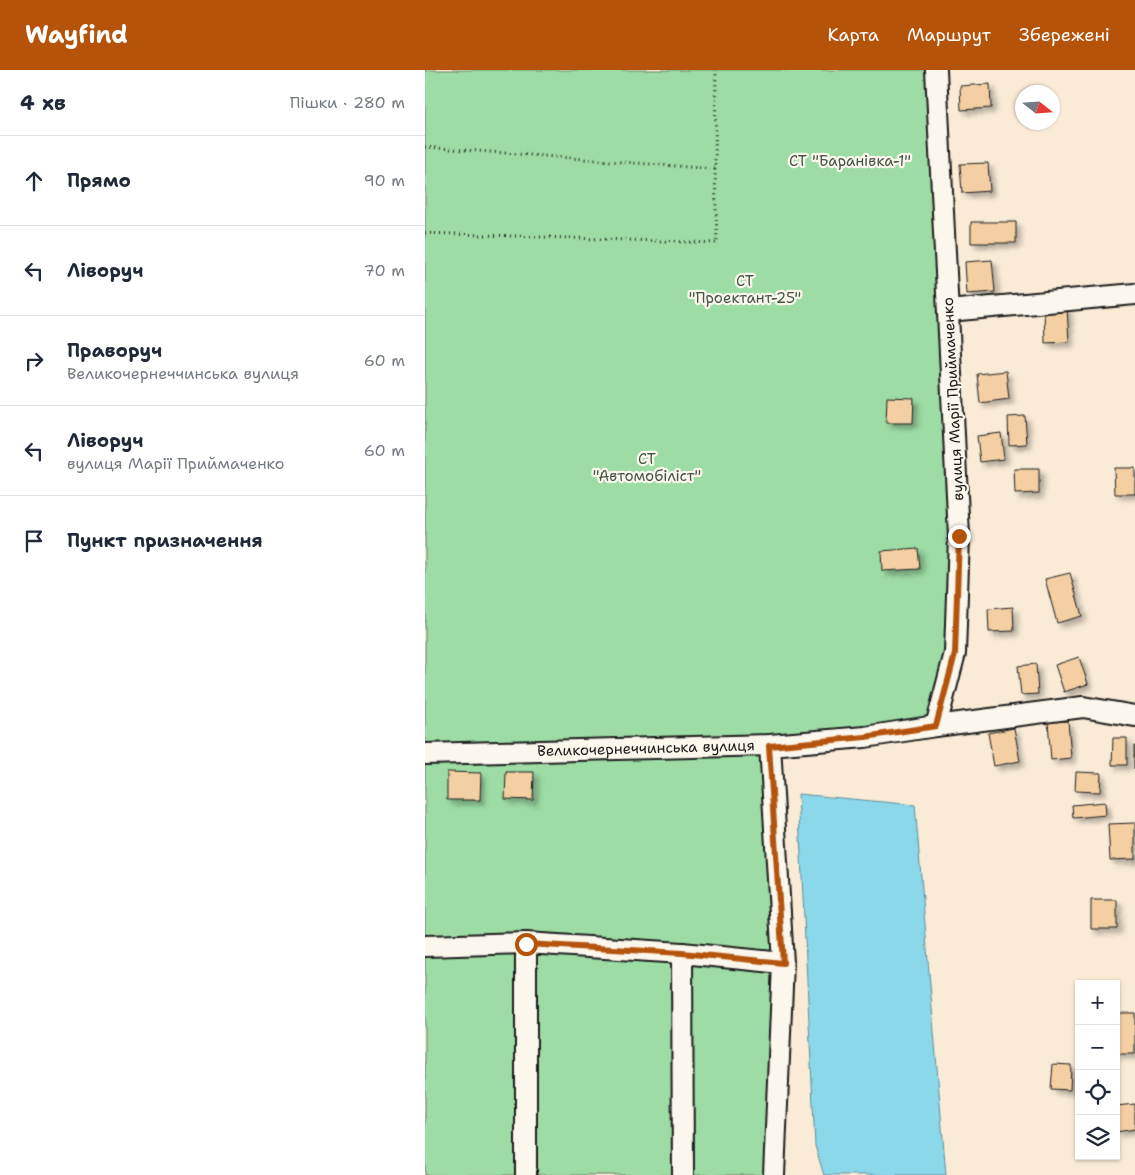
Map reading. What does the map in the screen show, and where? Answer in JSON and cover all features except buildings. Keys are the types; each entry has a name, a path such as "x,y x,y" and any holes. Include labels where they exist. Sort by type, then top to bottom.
{"street":[{"name":"вулиця Марії Приймаченко","path":"936,70 959,536 955,654 936,726"},
{"path":"948,311 1135,294"},
{"name":"Великочернеччинська вулиця","path":"425,754 769,746 865,737 1083,707 1135,716"},
{"path":"769,746 783,963 774,1175"},
{"path":"425,946 526,944 682,953 783,963"},
{"path":"526,944 526,1175"},
{"path":"682,953 683,1175"}],"path":[{"path":"425,233 717,243 715,168 716,70"},
{"path":"425,147 715,168"}],"green space":[{"path":"425,70 936,70 959,536 936,726 770,746 783,963 774,1175 425,1175"}],"water":[{"path":"798,794 915,805 946,1175 824,1175 815,1146"}],"route":[{"path":"526,944 682,953 783,963 769,746 865,737 936,726 955,654 959,536"}],"park label":[{"name":"СТ \"Баранівка-1\"","path":"850,161"},
{"name":"СТ \"Проектант-25\"","path":"745,290"},
{"name":"СТ \"Автомобіліст\"","path":"647,468"}]}
